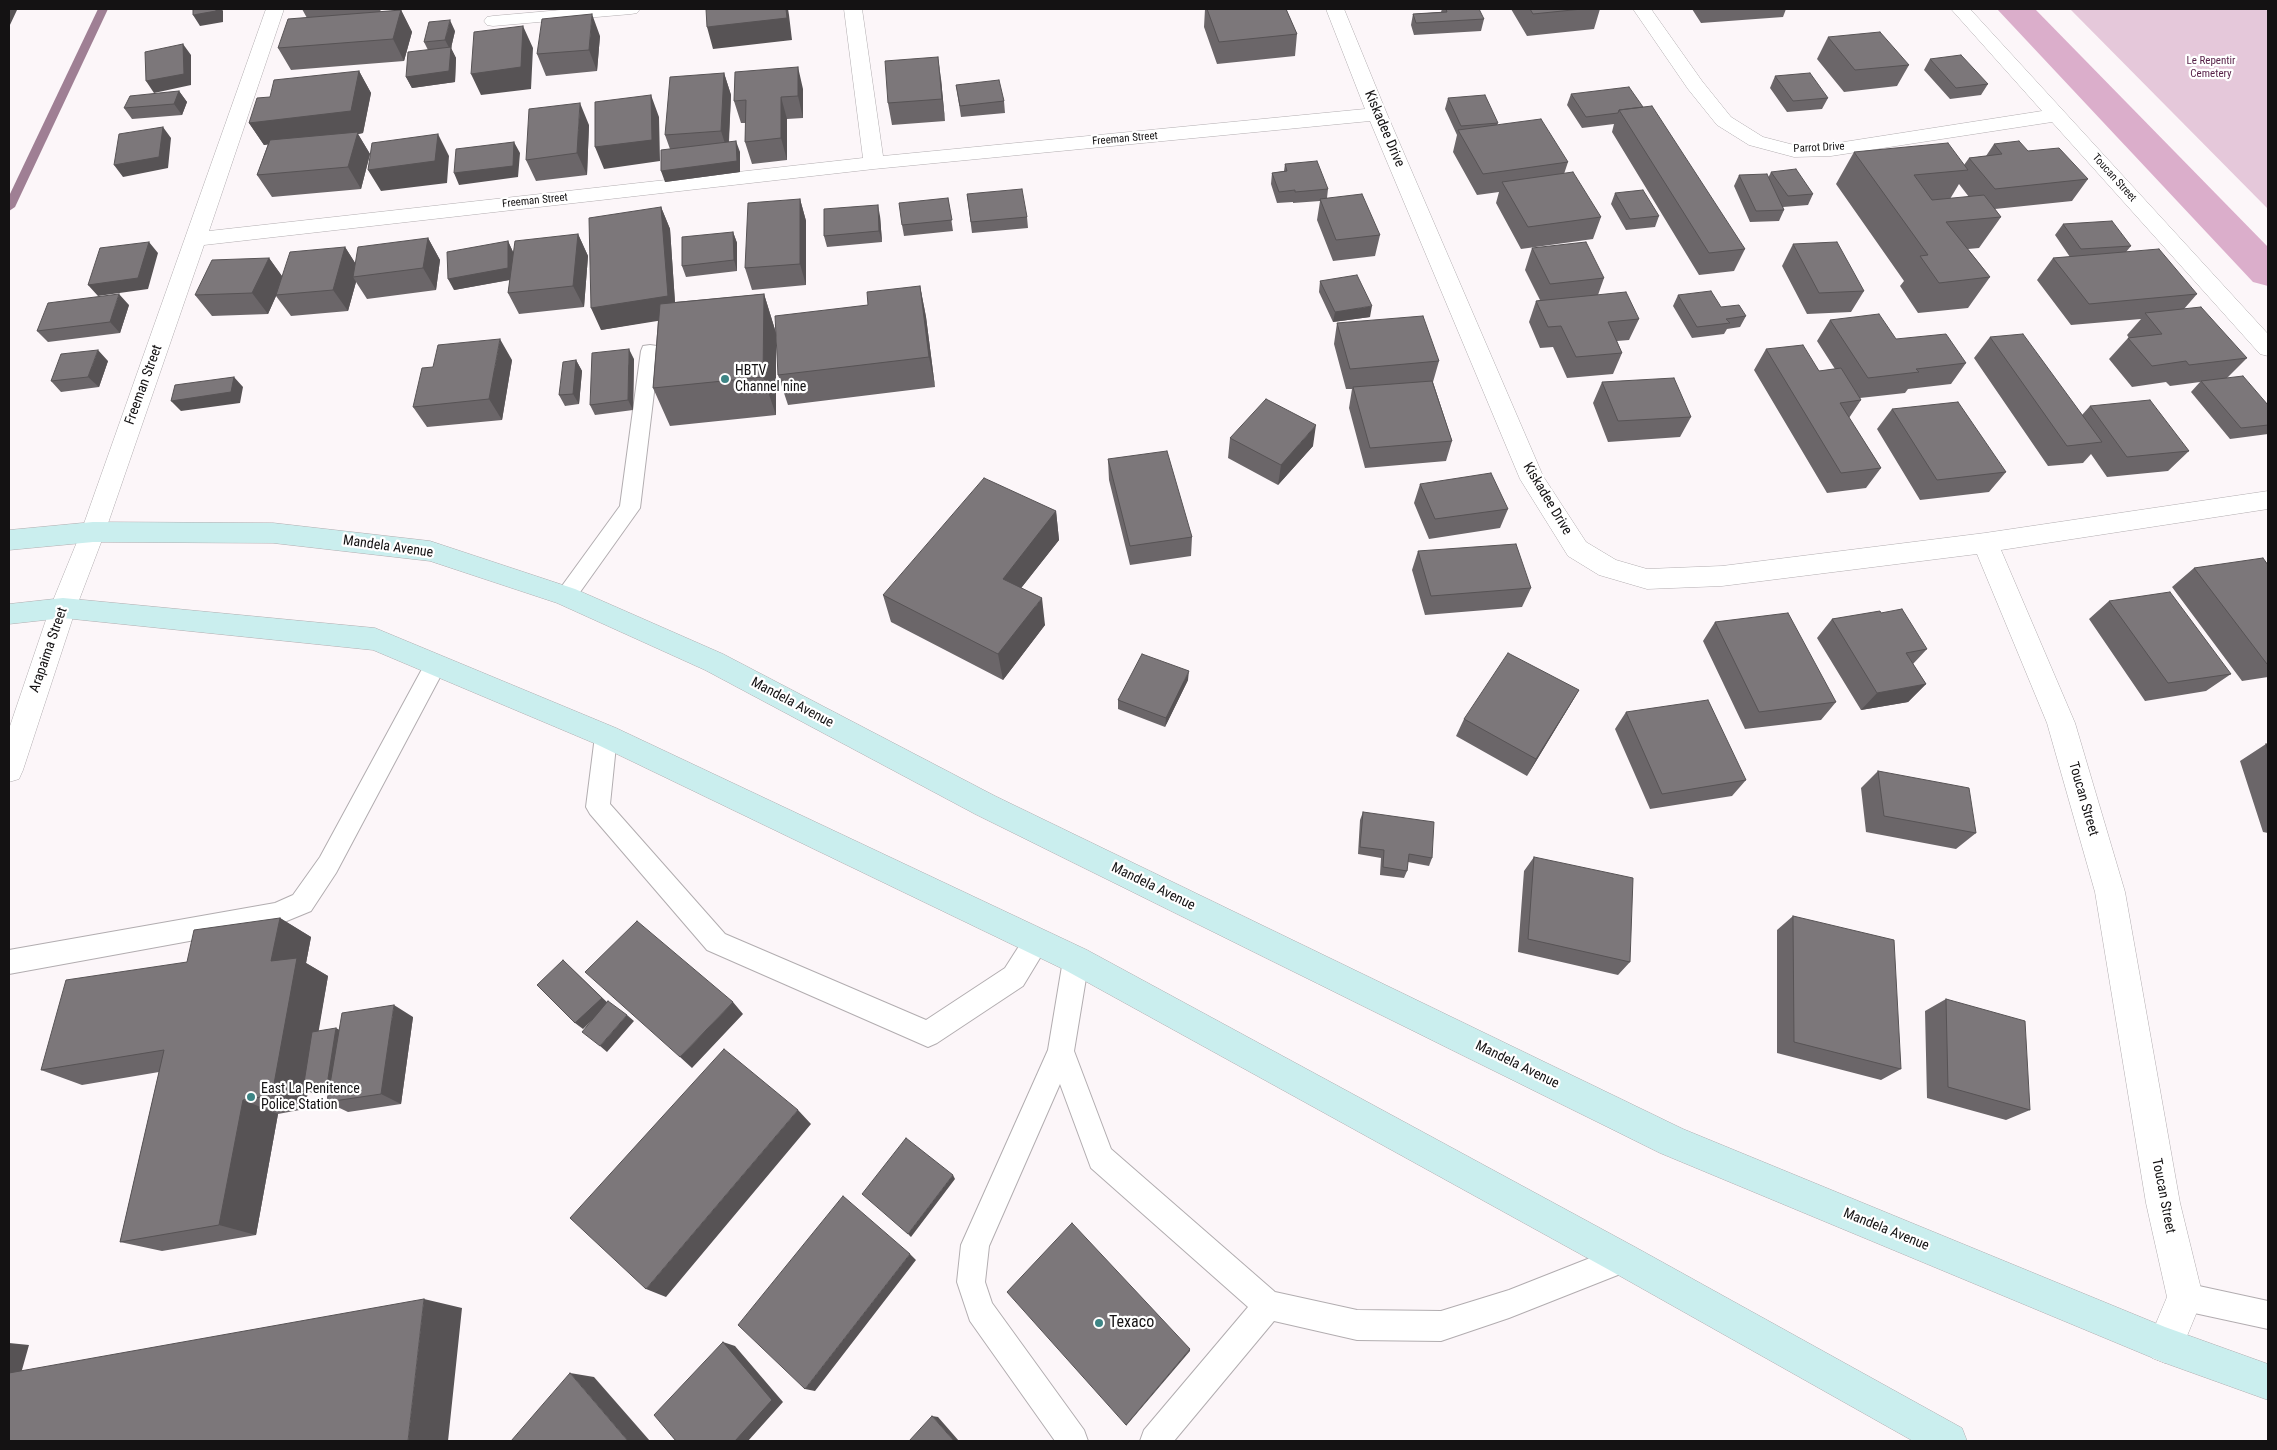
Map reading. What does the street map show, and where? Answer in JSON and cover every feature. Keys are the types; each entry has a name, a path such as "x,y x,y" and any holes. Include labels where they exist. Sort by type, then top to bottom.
{"main road":[{"name":"Mandela Avenue","path":"9,540 93,532 273,533 430,551 566,596 714,662 985,805 1672,1141 2164,1344 2268,1382"},
{"path":"9,614 63,608 376,638 606,736 1076,960 1623,1259 1949,1441"}],"street":[{"name":"Freeman Street","path":"93,532 275,9"},
{"path":"493,21 631,9"},
{"path":"853,9 874,163"},
{"name":"Kiskadee Drive","path":"1335,9 1377,114 1532,479 1577,549 1608,568 1647,579 1722,576 1985,544"},
{"name":"Parrot Drive","path":"1642,9 1695,84 1724,120 1756,141 1794,151 1831,150 2058,115"},
{"name":"Toucan Street","path":"1960,9 2268,348"},
{"name":"Freeman Street","path":"196,239 874,163 1377,114"},
{"path":"1985,544 2268,500"},
{"name":"Arapaima Street","path":"9,770 63,608 93,532"},
{"name":"Toucan Street","path":"1985,544 2061,723 2110,892 2163,1203 2185,1297"},
{"path":"2164,1344 2185,1297"}],"lane":[{"path":"566,596 630,508 650,351"},
{"path":"9,962 277,914 302,903 328,865 436,664"},
{"path":"606,736 598,807 716,942 928,1034 1014,976 1037,940"},
{"path":"1074,1441 980,1311 971,1282 975,1245 1061,1050 1076,960"},
{"path":"1061,1050 1101,1158 1268,1304 1357,1325 1442,1326 1508,1304 1623,1259"},
{"path":"2185,1297 2268,1315"},
{"path":"1155,1441 1268,1304"}],"green space":[{"name":"Le Repentir Cemetery","path":"2070,9 2268,9 2268,209"}],"building":[{"path":"193,9 216,9 216,11 193,15"},
{"path":"706,9 786,9 787,18 707,27"},
{"path":"1207,9 1286,9 1297,34 1219,42"},
{"path":"1446,9 1479,9 1484,19 1416,23 1413,14 1447,12"},
{"path":"1530,9 1582,9 1533,14"},
{"path":"401,10 393,39 278,48 288,19"},
{"path":"592,14 589,50 537,54 542,19"},
{"path":"450,20 445,40 424,42 429,22"},
{"path":"523,26 521,67 471,74 474,32"},
{"path":"1880,32 1909,65 1855,70 1828,37"},
{"path":"183,44 184,74 146,81 145,52"},
{"path":"451,47 449,71 406,77 408,52"},
{"path":"1961,55 1988,84 1956,88 1930,59"},
{"path":"938,57 942,99 888,103 885,61"},
{"path":"798,67 798,96 781,97 781,138 745,142 746,100 734,101 735,72"},
{"path":"359,71 351,111 249,123 257,98 270,97 274,80"},
{"path":"724,73 721,131 665,135 670,77"},
{"path":"1810,73 1828,98 1793,101 1775,76"},
{"path":"999,80 1004,101 960,106 956,85"},
{"path":"1629,87 1643,107 1619,110 1618,113 1586,117 1571,94"},
{"path":"179,91 174,104 124,108 130,96"},
{"path":"651,95 652,140 595,147 595,102"},
{"path":"1485,95 1498,123 1461,126 1448,98"},
{"path":"580,103 577,153 526,160 529,109"},
{"path":"1652,106 1745,249 1709,253 1619,110"},
{"path":"1541,119 1568,162 1483,174 1458,130"},
{"path":"163,127 159,157 114,165 119,134"},
{"path":"358,132 348,167 257,175 270,140"},
{"path":"438,134 435,161 368,170 372,143"},
{"path":"736,141 737,161 661,171 661,150"},
{"path":"2019,141 2028,151 2059,148 2088,179 1995,189 1969,158 2002,154 1994,144"},
{"path":"514,142 513,166 454,173 456,149"},
{"path":"1948,143 1968,170 1914,175 1932,200 1984,195 2001,217 1946,222 1990,277 1939,283 1920,256 1928,255 1854,152"},
{"path":"1317,161 1328,189 1279,192 1272,173 1287,171 1285,164"},
{"path":"1796,169 1813,194 1788,196 1771,172"},
{"path":"1573,172 1601,217 1528,227 1502,182"},
{"path":"1767,174 1784,210 1756,211 1739,175"},
{"path":"1022,189 1027,217 971,222 967,194"},
{"path":"1643,190 1659,216 1630,219 1615,193"},
{"path":"1362,194 1380,235 1336,240 1320,199"},
{"path":"948,198 952,220 902,225 899,203"},
{"path":"800,199 800,264 745,268 748,203"},
{"path":"878,205 879,231 824,236 824,209"},
{"path":"661,207 668,296 591,308 589,218"},
{"path":"2112,221 2131,246 2081,249 2063,224"},
{"path":"733,232 734,260 682,266 682,237"},
{"path":"578,234 573,286 508,293 515,241"},
{"path":"428,238 423,268 353,277 358,247"},
{"path":"508,241 508,268 448,279 447,252"},
{"path":"149,242 138,278 88,285 100,248"},
{"path":"1586,242 1604,278 1550,284 1532,248"},
{"path":"1837,242 1864,291 1819,293 1793,244"},
{"path":"345,247 333,290 276,295 290,252"},
{"path":"2159,249 2197,294 2089,304 2053,258"},
{"path":"269,258 252,293 195,295 212,260"},
{"path":"1357,275 1372,306 1335,312 1320,281"},
{"path":"920,286 929,357 778,375 775,316 868,305 867,292"},
{"path":"1711,291 1721,307 1739,305 1746,316 1726,319 1730,323 1697,327 1678,295"},
{"path":"1626,292 1639,319 1608,322 1622,353 1576,357 1561,326 1548,327 1536,301"},
{"path":"119,294 110,322 37,331 48,303"},
{"path":"764,294 763,377 653,388 660,304"},
{"path":"2201,307 2247,358 2189,365 2186,361 2152,366 2128,338 2162,334 2145,313"},
{"path":"1879,314 1896,339 1946,334 1966,363 1916,369 1919,372 1868,378 1830,320"},
{"path":"1423,316 1439,361 1350,369 1337,323"},
{"path":"2023,334 2102,442 2067,446 1990,337"},
{"path":"500,339 489,399 413,407 422,368 433,367 438,345"},
{"path":"1803,345 1819,371 1841,368 1861,400 1840,403 1881,468 1841,473 1766,349"},
{"path":"629,349 628,400 590,405 592,353"},
{"path":"98,350 88,377 51,381 61,354"},
{"path":"576,360 573,394 559,395 563,362"},
{"path":"2243,376 2268,405 2268,425 2241,428 2201,381"},
{"path":"234,377 231,392 171,401 175,385"},
{"path":"1674,378 1691,417 1618,421 1602,382"},
{"path":"1432,381 1452,441 1370,448 1353,387"},
{"path":"1266,399 1316,425 1281,465 1230,438"},
{"path":"2150,400 2189,451 2127,457 2090,406"},
{"path":"1958,402 2006,472 1937,480 1892,409"},
{"path":"1167,451 1192,537 1130,546 1108,459"},
{"path":"1491,473 1508,509 1435,519 1420,484"},
{"path":"984,478 1056,511 1003,579 1042,598 998,654 883,595"},
{"path":"1516,544 1531,588 1431,596 1418,551"},
{"path":"2263,558 2268,565 2267,664 2194,568"},
{"path":"2170,592 2231,674 2168,683 2109,601"},
{"path":"1902,609 1927,649 1906,653 1926,684 1877,693 1832,619"},
{"path":"1788,613 1836,702 1759,712 1715,622"},
{"path":"1508,653 1579,690 1536,759 1464,719"},
{"path":"1142,654 1189,671 1166,718 1118,700"},
{"path":"1708,700 1746,780 1662,794 1626,712"},
{"path":"1878,771 1969,788 1976,833 1884,816"},
{"path":"1363,812 1434,822 1432,858 1409,854 1407,871 1383,867 1384,850 1360,847"},
{"path":"1534,857 1633,878 1630,962 1528,939"},
{"path":"1793,916 1894,940 1901,1069 1794,1042"},
{"name":"East La Penitence Police Station","path":"280,918 271,961 297,958 272,1095 243,1100 219,1225 120,1242 164,1050 41,1070 66,980 187,962 194,930"},
{"path":"637,921 733,1002 680,1057 585,972"},
{"path":"563,960 602,998 575,1023 537,985"},
{"path":"1946,999 2025,1021 2030,1110 1948,1087"},
{"path":"608,1001 627,1015 600,1046 582,1032"},
{"path":"394,1005 381,1094 327,1102 342,1013"},
{"path":"336,1028 327,1085 303,1089 312,1032"},
{"path":"724,1049 798,1110 646,1289 570,1218"},
{"path":"906,1138 953,1175 908,1234 862,1194"},
{"path":"843,1196 910,1254 805,1389 738,1325"},
{"name":"Texaco","path":"1072,1223 1190,1349 1126,1425 1007,1292"},
{"path":"424,1299 408,1441 9,1441 9,1373"},
{"path":"723,1342 772,1400 735,1441 676,1441 654,1415"},
{"path":"570,1373 628,1441 511,1441"},
{"path":"932,1416 954,1441 909,1441"}],"waterway":[{"path":"9,207 103,9"},
{"path":"2015,9 2268,272"}],"place":[{"name":"HBTV Channel nine","path":"725,379"},
{"name":"East La Penitence Police Station","path":"251,1097"},
{"name":"Texaco","path":"1099,1323"}]}
